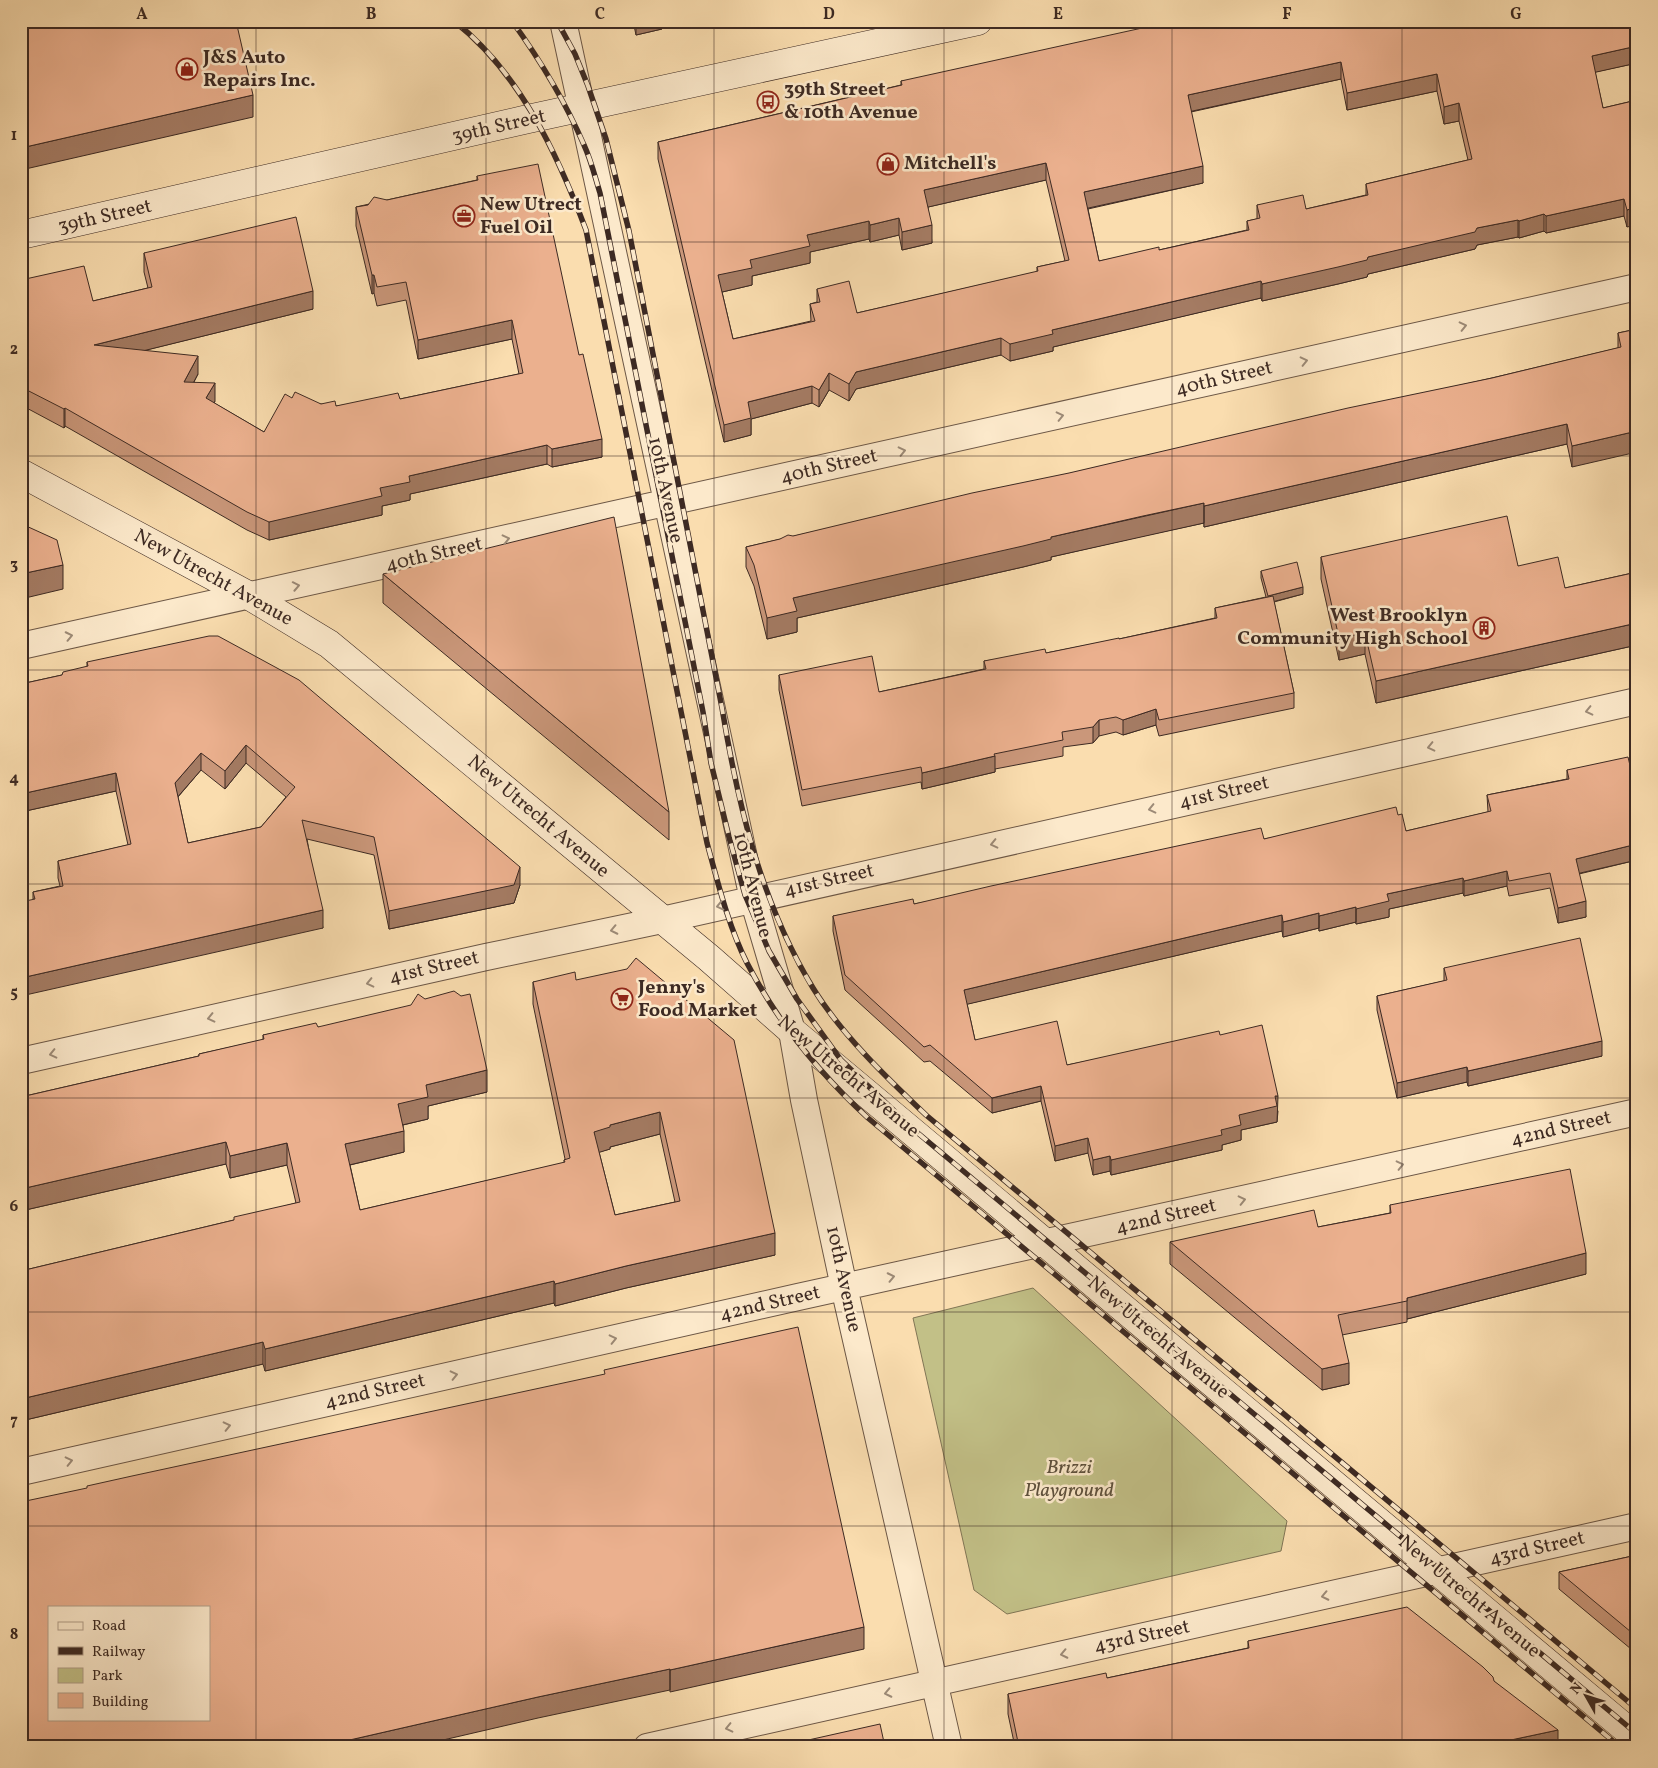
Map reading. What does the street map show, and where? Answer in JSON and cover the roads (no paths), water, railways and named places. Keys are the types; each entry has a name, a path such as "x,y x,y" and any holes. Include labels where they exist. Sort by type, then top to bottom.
{"street":[{"name":"10th Avenue","path":"563,21 753,899 792,1031 804,1100 844,1287 950,1747"},
{"name":"39th Street","path":"21,235 582,108 978,21"},
{"name":"40th Street","path":"21,646 174,614 248,595 314,582 1637,287"},
{"name":"New Utrecht Avenue","path":"21,473 248,595 329,644 709,958 792,1031 1637,1738"},
{"name":"41st Street","path":"21,1060 457,963 662,920 1637,701"},
{"name":"42nd Street","path":"21,1472 844,1287 1637,1112"},
{"name":"43rd Street","path":"647,1747 1637,1526"}],"railway":[{"path":"454,21 498,65 534,116 562,172 586,230 707,843 724,904 740,949 759,985 786,1027 816,1065 868,1118 1620,1747"},
{"path":"512,21 542,66 569,113 591,163 600,193 703,712 711,763 729,837 745,895 769,951 797,999 841,1060 913,1129 1637,1734"},
{"path":"557,21 575,54 588,86 606,139 629,231 728,744 744,817 754,852 779,922 813,988 851,1039 880,1071 926,1115 1637,1709"}],"place":[{"name":"J&S Auto Repairs Inc.","path":"187,69"},
{"name":"39th Street & 10th Avenue","path":"768,102"},
{"name":"Mitchell's","path":"888,164"},
{"name":"New Utrect Fuel Oil","path":"464,216"},
{"name":"West Brooklyn Community High School","path":"1484,628"},
{"name":"Jenny's Food Market","path":"622,999"}],"park label":[{"name":"Brizzi Playground","path":"1069,1480"}]}
